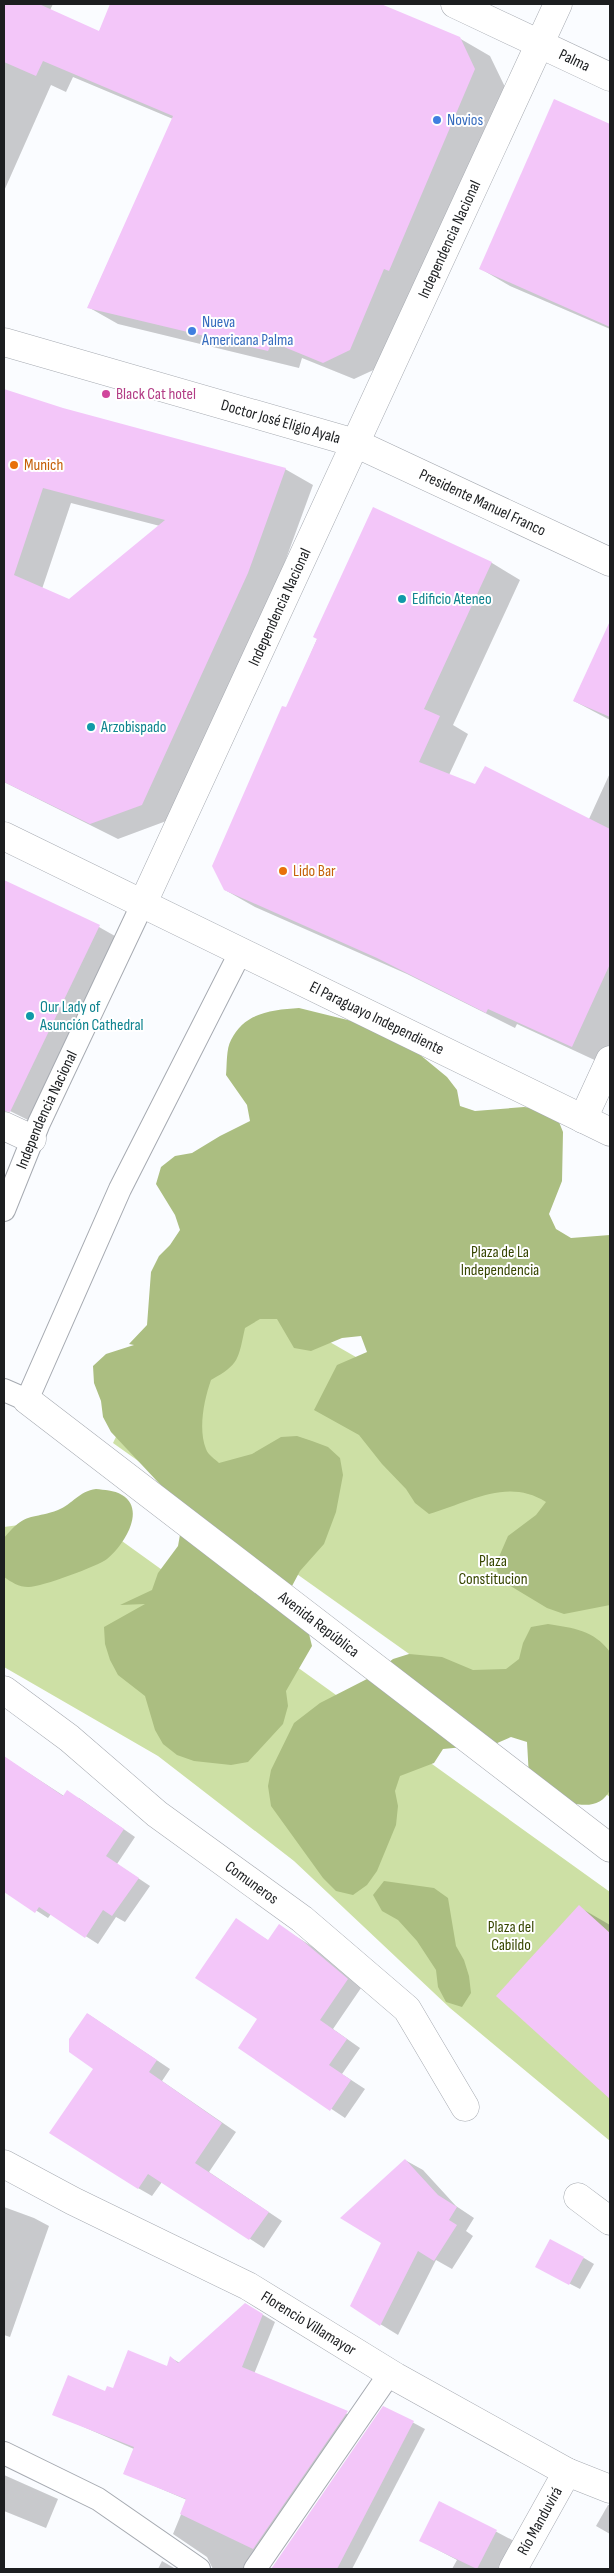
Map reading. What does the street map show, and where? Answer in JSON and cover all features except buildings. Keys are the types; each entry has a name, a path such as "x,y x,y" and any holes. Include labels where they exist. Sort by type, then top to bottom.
{"main road":[{"name":"Palma","path":"455,4 537,50 610,76"},
{"name":"Independencia Nacional","path":"143,903 558,4"},
{"name":"Doctor José Eligio Ayala","path":"4,342 356,443"},
{"name":"Presidente Manuel Franco","path":"356,443 610,562"},
{"name":"El Paraguayo Independiente","path":"4,836 610,1132"},
{"path":"583,1119 610,1060"},
{"path":"4,1126 32,1139"},
{"name":"Avenida República","path":"15,1395 610,1848"},
{"name":"Comuneros","path":"4,1690 69,1738 157,1814 302,1919 407,2010 465,2107"},
{"name":"Florencio Villamayor","path":"4,2164 72,2201 248,2286 390,2373 567,2472 610,2489"},
{"path":"578,2197 610,2221"},
{"name":"Río Manduvirá","path":"513,2569 567,2472"}],"lane":[{"name":"Independencia Nacional","path":"4,1210 32,1139 143,903"},
{"path":"15,1395 241,951"},
{"path":"255,2569 390,2373"},
{"path":"4,2453 98,2499 199,2569"}],"green space":[{"name":"Plaza de La Independencia","path":"299,1008 380,1028 396,1035 447,1077 457,1090 460,1106 475,1111 524,1107 541,1109 557,1117 563,1132 562,1181 549,1214 556,1229 571,1238 610,1235 610,1605 564,1614 547,1608 502,1581 495,1566 508,1536 536,1515 546,1502 531,1495 517,1492 502,1492 473,1499 429,1514 415,1503 406,1489 382,1464 359,1435 314,1410 337,1365 367,1352 361,1336 342,1338 311,1351 294,1348 277,1319 260,1319 245,1328 239,1354 233,1365 211,1380 204,1405 202,1424 202,1433 207,1451 219,1463 252,1454 281,1437 297,1436 328,1447 340,1458 343,1475 336,1512 324,1544 300,1571 292,1586 288,1602 308,1630 312,1646 286,1691 288,1706 283,1724 248,1762 231,1765 194,1761 177,1755 163,1744 155,1730 145,1696 118,1675 110,1660 105,1644 104,1627 145,1604 120,1605 152,1590 158,1573 178,1546 181,1529 171,1496 111,1432 103,1417 101,1401 94,1383 93,1366 106,1354 134,1345 129,1344 147,1325 151,1272 159,1256 170,1245 180,1230 175,1215 156,1184 161,1167 175,1156 192,1153 250,1121 247,1105 226,1075 227,1052 231,1040 244,1023 260,1014"},
{"name":"Plaza Constitucion","path":"199,1267 610,1503 610,1797 113,1443"},
{"path":"96,1489 119,1493 129,1502 132,1510 130,1528 120,1546 107,1559 68,1576 34,1586 21,1586 4,1577 4,1538 12,1529 24,1520 58,1510 85,1492"},
{"name":"Plaza del Cabildo","path":"76,1508 610,1892 610,2141 450,2008 294,1861 158,1756 4,1667 4,1527 41,1522"},
{"path":"548,1624 582,1631 597,1639 610,1652 610,1790 603,1799 593,1804 582,1805 570,1802 547,1791 529,1777 527,1742 511,1737 495,1744 443,1749 434,1763 400,1776 395,1791 398,1806 396,1825 377,1871 367,1885 353,1895 336,1891 323,1878 271,1806 268,1786 271,1770 294,1723 320,1703 367,1679 393,1659 409,1654 442,1657 473,1670 506,1669 519,1659 523,1643 531,1627"},
{"path":"384,1881 434,1888 448,1898 456,1946 464,1960 469,1976 471,1993 462,2007 446,2002 438,1987 436,1970 417,1941 398,1920 382,1911 373,1895"}],"place":[{"name":"Novios","path":"437,120"},
{"name":"Nueva Americana Palma","path":"192,331"},
{"name":"Black Cat hotel","path":"106,394"},
{"name":"Munich","path":"14,465"},
{"name":"Edificio Ateneo","path":"402,599"},
{"name":"Arzobispado","path":"91,727"},
{"name":"Lido Bar","path":"283,871"},
{"name":"Our Lady of Asunción Cathedral","path":"30,1016"}]}
